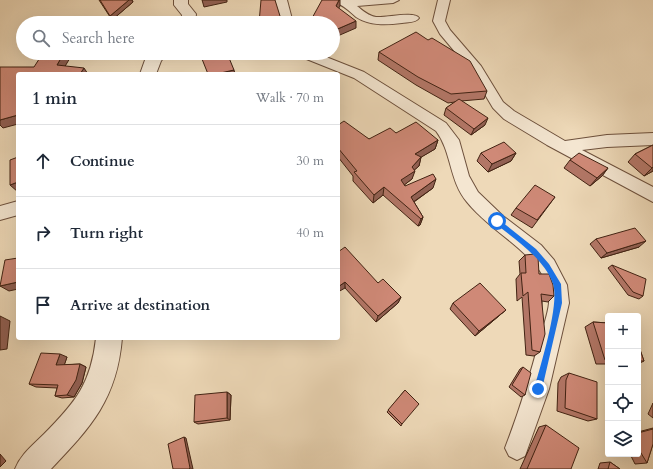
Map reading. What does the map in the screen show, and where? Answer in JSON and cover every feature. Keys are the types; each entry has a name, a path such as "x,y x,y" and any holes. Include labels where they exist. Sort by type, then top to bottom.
{"street":[{"path":"180,0 181,5 189,14 189,16"},
{"path":"281,0 285,16"},
{"path":"343,2 393,0"},
{"path":"444,0 439,16 439,22 444,31 476,69 498,105 509,115 653,196"},
{"path":"343,2 364,18 373,20 413,18"},
{"path":"149,72 153,60"},
{"path":"321,60 359,76 441,127 451,140 461,177 472,196 497,221 534,251 547,266 557,284 559,303 538,389 517,448"},
{"path":"564,147 607,141 653,139"},
{"path":"1,213 16,209"},
{"path":"30,469 79,418 93,401 103,378 109,351 109,340"}],"building":[{"path":"100,0 129,0 110,16"},
{"path":"261,0 275,0 280,16 260,16"},
{"path":"322,0 339,0 336,6 356,21 340,28 340,16 313,16"},
{"path":"416,32 428,40 432,38 470,61 487,91 451,94 418,77 379,52"},
{"path":"38,60 60,60 57,65 84,68 81,72 16,72 16,116 0,120 0,67 34,67"},
{"path":"202,60 230,60 234,70 225,72 207,72"},
{"path":"459,99 488,118 474,129 446,108"},
{"path":"344,121 369,139 390,128 396,133 416,122 438,140 415,154 421,157 412,167 415,171 401,180 405,186 433,174 436,179 411,197 423,217 421,219 384,187 374,195 354,172 357,171 340,150 340,124"},
{"path":"504,142 516,153 492,164 481,153"},
{"path":"653,145 653,167 652,168 635,154"},
{"path":"579,153 608,168 597,178 570,160"},
{"path":"16,158 16,183 10,185 10,160"},
{"path":"535,185 555,197 537,220 516,208"},
{"path":"635,228 646,241 607,253 596,239"},
{"path":"345,247 378,283 383,279 401,297 378,316 345,282 340,286 340,251"},
{"path":"535,254 538,257 539,274 549,274 553,285 554,296 541,294 545,334 540,352 532,350 528,292 523,296 521,273 526,273 525,255"},
{"path":"16,258 16,282 0,286 5,260"},
{"path":"612,265 646,279 643,296 633,292"},
{"path":"480,283 506,310 479,331 453,303"},
{"path":"593,322 605,323 605,360"},
{"path":"641,352 644,361 641,361"},
{"path":"41,353 60,354 56,365 80,364 76,380 67,395 55,396 58,385 29,384"},
{"path":"523,367 531,373 525,395 512,385"},
{"path":"569,373 597,382 597,419 565,408 566,380"},
{"path":"405,390 419,404 402,424 388,410"},
{"path":"227,392 227,418 194,422 195,395"},
{"path":"546,425 579,448 571,469 527,469"},
{"path":"653,429 653,444 647,463 641,453 641,432"},
{"path":"184,437 190,468 173,469 168,444"},
{"path":"610,462 620,469 608,469"}],"route":[{"path":"497,221 534,251 547,266 557,284 559,303 538,389"}]}
